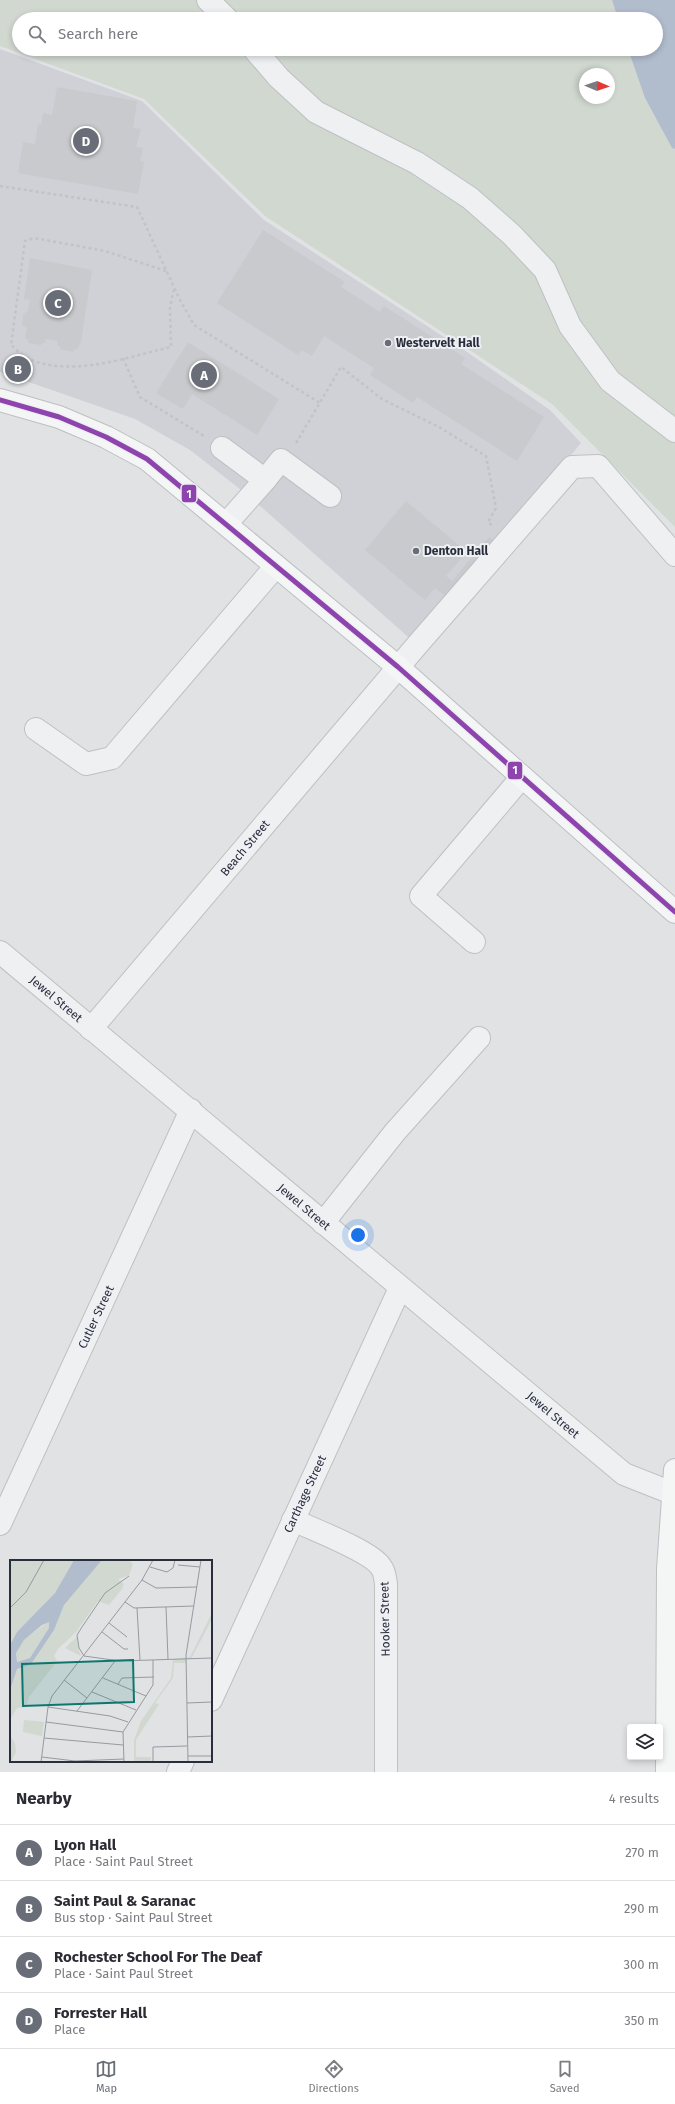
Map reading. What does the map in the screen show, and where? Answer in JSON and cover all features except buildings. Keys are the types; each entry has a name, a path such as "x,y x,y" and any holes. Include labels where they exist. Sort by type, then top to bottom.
{"main road":[{"path":"0,400 59,417 106,437 140,456 226,524 398,667 522,777 672,904"},
{"path":"667,1772 668,1569 672,1493 675,1470"}],"street":[{"path":"208,0 220,12"},
{"path":"260,56 279,78 316,112 417,163 470,198 512,235 545,270 570,326 610,381 675,431"},
{"path":"222,448 265,480"},
{"path":"226,524 281,460 330,496"},
{"name":"Beach Street","path":"91,1029 398,667 572,467 598,466 675,555"},
{"path":"36,729 86,764 112,758 276,566"},
{"path":"474,942 421,896 522,777"},
{"name":"Jewel Street","path":"0,952 91,1029 191,1110 400,1288 624,1474 672,1493"},
{"path":"323,1223 395,1132 479,1038"},
{"name":"Cutler Street","path":"0,1524 191,1110"},
{"name":"Carthage Street","path":"212,1698 400,1288"},
{"name":"Hooker Street","path":"293,1520 368,1555 376,1560 385,1574 386,1772"},
{"path":"178,1772 183,1762"}],"path":[{"path":"0,186 137,207 174,289 194,325 320,403"},
{"path":"166,271 105,251 34,238 25,241 11,346 30,360 51,365 83,368 171,347 170,307 174,289"},
{"path":"123,358 140,397 222,448"},
{"path":"284,462 341,368 382,399 439,427 486,456 496,508 488,522 509,539"}],"shaded area":[{"path":"0,0 612,0 616,12 12,12 12,50 0,46"},
{"path":"0,49 12,53 12,56 19,56 142,101 264,220 467,352 550,410 581,443 415,643 250,497 190,450 135,419 0,372"},
{"path":"27,56 630,56 645,98 672,148 675,149 675,527 552,404 265,216 144,99"}],"water":[{"path":"612,0 675,0 675,149 672,148 645,98 630,56 663,56 663,12 616,12"}],"transit line":[{"name":"1","path":"0,400 59,417 106,437 147,459 398,667 675,912"}],"place":[{"name":"Forrester Hall","path":"86,141"},
{"name":"Rochester School For The Deaf","path":"58,303"},
{"name":"Westervelt Hall","path":"388,343"},
{"name":"Saint Paul & Saranac","path":"18,369"},
{"name":"Lyon Hall","path":"204,375"},
{"name":"Denton Hall","path":"416,551"}]}
